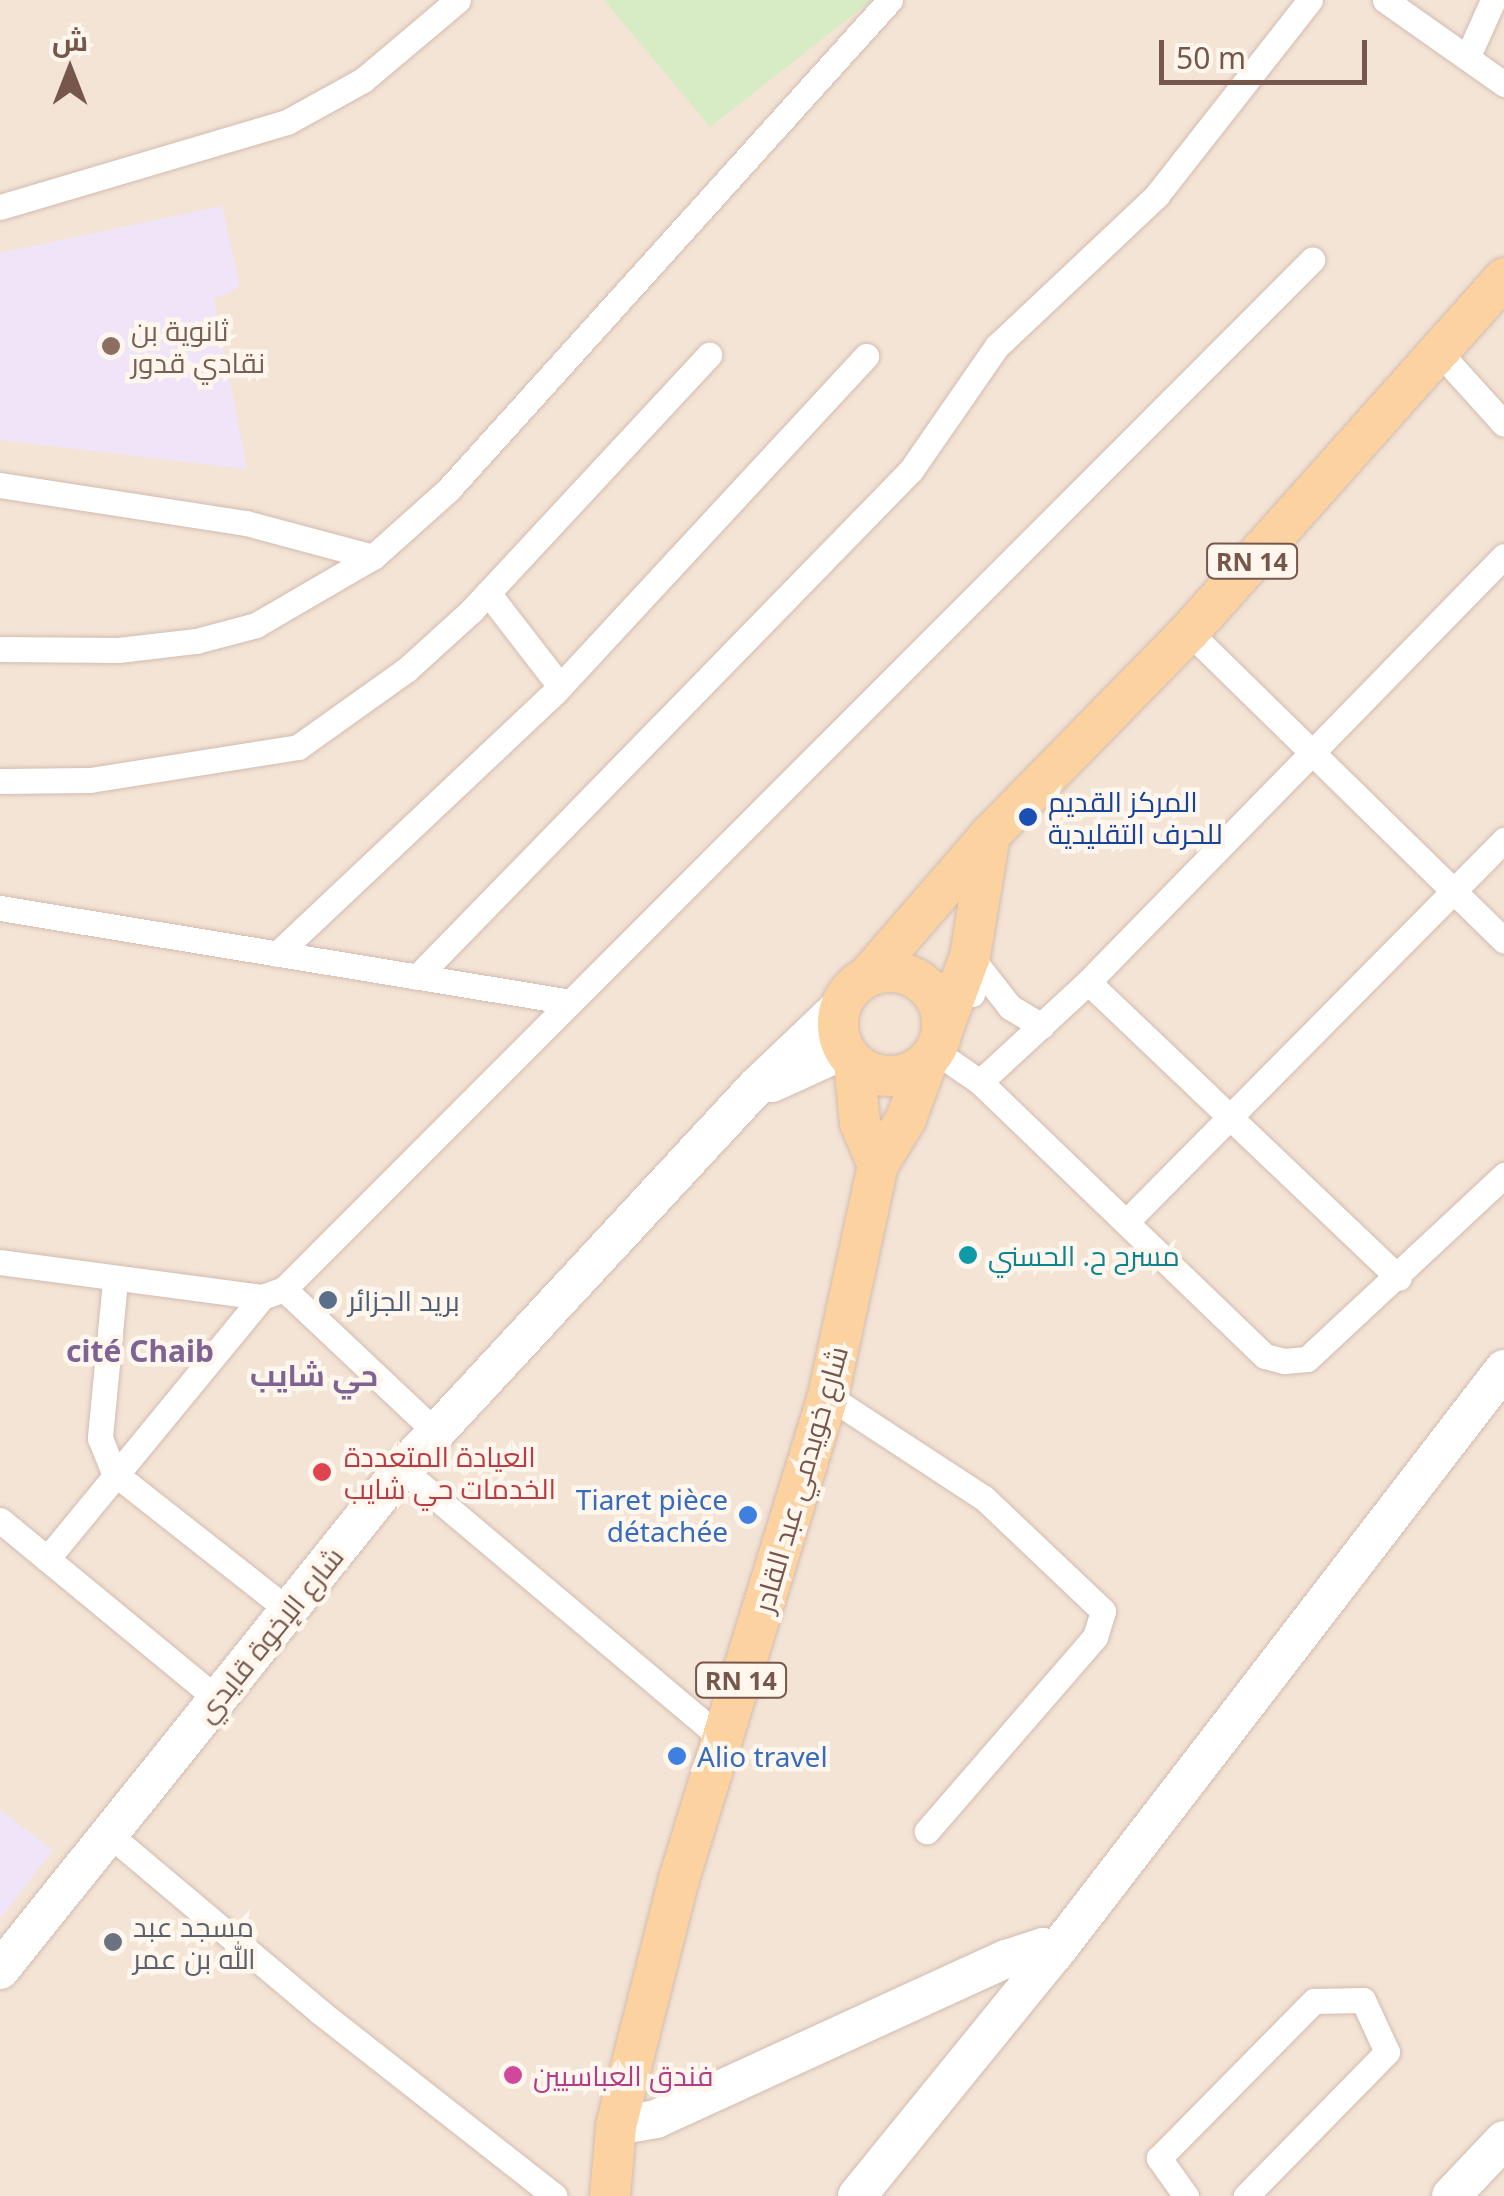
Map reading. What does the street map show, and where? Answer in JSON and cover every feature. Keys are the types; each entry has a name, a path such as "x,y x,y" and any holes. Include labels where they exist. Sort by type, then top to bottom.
{"main road":[{"name":"RN 14","path":"867,977 990,836 1188,632 1504,278"},
{"name":"شارع خويدمي عبد القادر","path":"610,2196 616,2126 679,1879 828,1396 878,1165 906,1119 935,1048 949,975 990,836"},
{"path":"878,1165 860,1124 840,1007 867,977 894,971 949,975"},
{"path":"849,1056 882,1076 935,1048"}],"street":[{"path":"0,207 287,122 363,80 458,0"},
{"path":"0,649 118,650 196,641 256,625 373,557 448,490 890,0"},
{"path":"417,977 911,470 998,346 1157,194 1310,0"},
{"path":"1385,0 1504,84"},
{"path":"1468,56 1492,0"},
{"path":"47,1559 114,1472 273,1293 1312,260"},
{"path":"1438,352 1504,424"},
{"path":"0,781 90,780 298,747 406,670 488,592 709,355"},
{"path":"277,954 560,686 866,356"},
{"path":"0,485 246,523 373,557"},
{"path":"980,1082 1088,982 1504,556"},
{"path":"488,592 560,686"},
{"path":"1188,632 1450,894 1504,941"},
{"path":"1128,1220 1504,840"},
{"path":"0,908 565,1001"},
{"path":"949,975 1042,1026"},
{"path":"949,975 1010,1007"},
{"path":"1088,982 1399,1278"},
{"name":"شارع الإخوة قايدي","path":"0,1970 402,1469 755,1088 840,1007"},
{"path":"935,1048 980,1082 1266,1356 1284,1361 1307,1358 1399,1278 1504,1176"},
{"name":"شارع الإخوة قايدي","path":"755,1088 849,1056"},
{"path":"0,1262 115,1281 273,1293 438,1433"},
{"path":"115,1281 100,1438 114,1472 288,1610"},
{"path":"857,2196 1054,1954 1504,1369"},
{"path":"828,1396 984,1498 1103,1611 1095,1637 927,1830"},
{"path":"402,1469 723,1740"},
{"path":"0,1520 217,1700"},
{"path":"110,1835 320,2012 555,2196"},
{"path":"616,2126 656,2119 1006,1959 1043,1947 1054,1954"},
{"path":"1186,2196 1159,2158 1314,2001 1363,2000 1387,2052 1246,2196"},
{"path":"1451,2196 1504,2140"}],"shaded area":[{"path":"0,0 1504,0 1504,2196 0,2196"},
{"name":"ثانوية بن نقادي قدور","path":"222,206 240,287 214,299 247,469 0,440 0,253"},
{"path":"0,1810 53,1850 0,1919"}],"green space":[{"path":"604,0 872,0 710,127"}],"place":[{"name":"ثانوية بن نقادي قدور","path":"111,346"},
{"name":"المركز القديم للحرف التقليدية","path":"1028,817"},
{"name":"مسرح ح. الحسني","path":"968,1255"},
{"name":"بريد الجزائر","path":"328,1300"},
{"name":"العيادة المتعددة الخدمات حي شايب","path":"322,1472"},
{"name":"Tiaret pièce détachée","path":"748,1515"},
{"name":"Alio travel","path":"677,1756"},
{"name":"مسجد عبد الله بن عمر","path":"113,1942"},
{"name":"فندق العباسيين","path":"513,2075"}],"district":[{"name":"cité Chaib","path":"140,1351"},
{"name":"حي شايب","path":"314,1375"}]}
